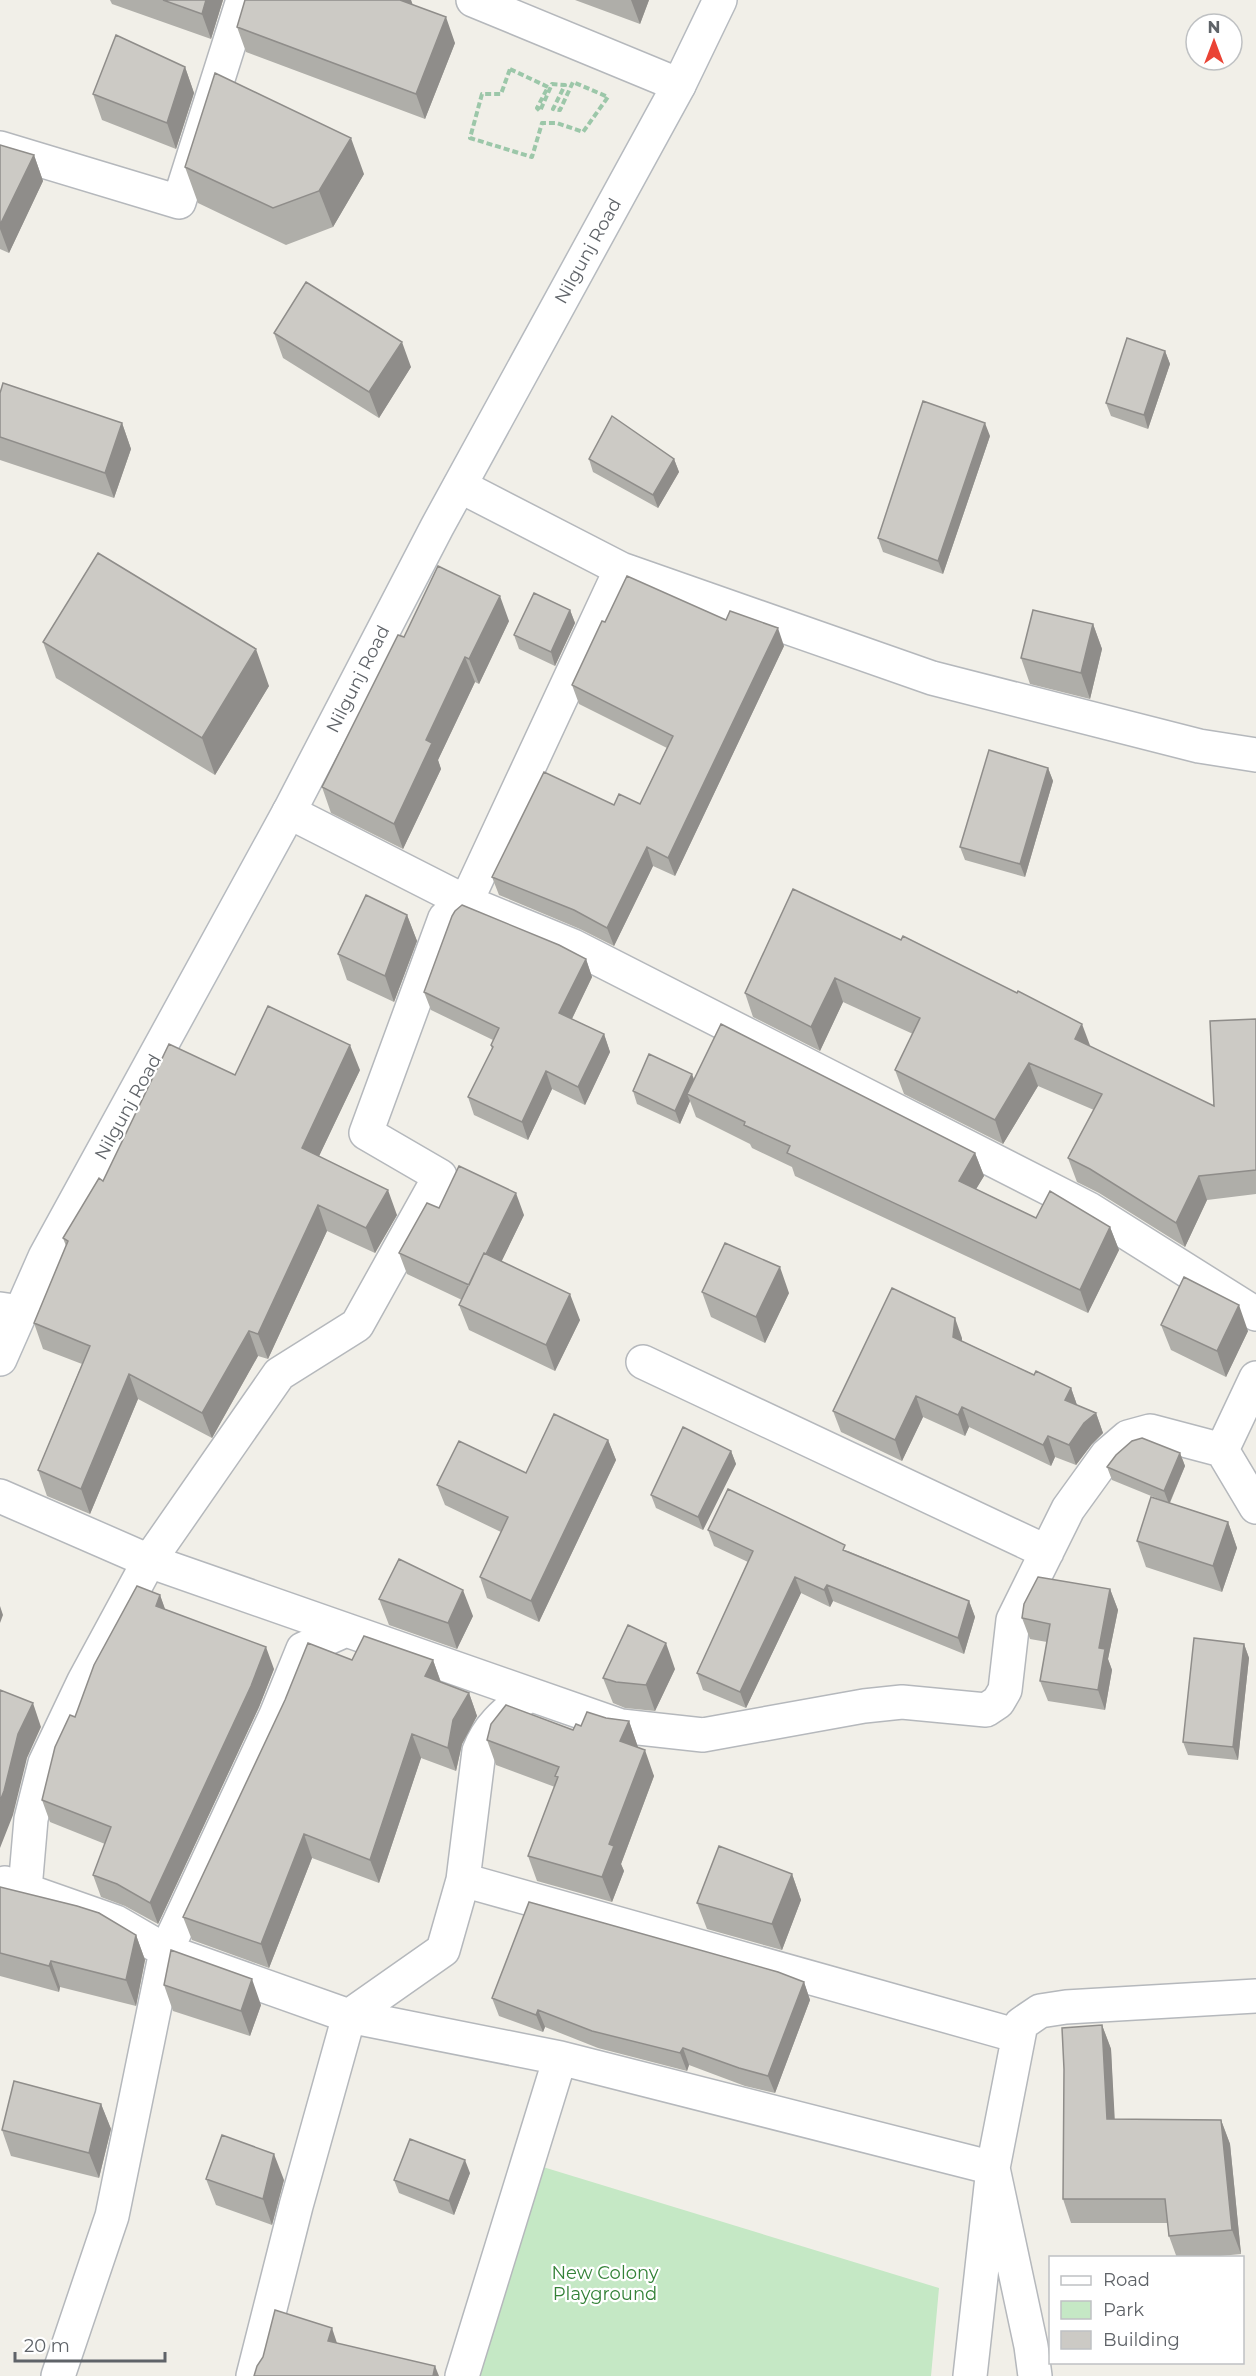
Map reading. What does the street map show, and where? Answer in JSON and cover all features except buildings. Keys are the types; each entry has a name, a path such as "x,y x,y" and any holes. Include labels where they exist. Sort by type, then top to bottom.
{"street":[{"path":"0,148 179,202 243,0"},
{"path":"473,0 679,85"},
{"name":"Nilgunj Road","path":"0,1359 10,1311 45,1257 290,812 460,486 679,85 720,0"},
{"path":"460,486 621,569 932,678 1199,746 1256,755"},
{"path":"11,1885 26,1889 31,1819 45,1763 84,1681 149,1561 279,1374 357,1325 440,1176 366,1133 445,918 466,902 621,569"},
{"path":"290,812 466,902 573,945 1089,1209 1256,1314"},
{"path":"643,1362 1047,1552"},
{"path":"1222,1450 1256,1378"},
{"path":"0,1496 149,1561 621,1726 703,1735 864,1706 902,1702 986,1710 998,1702 1005,1690 1013,1620 1068,1509 1107,1455 1128,1437 1150,1431 1222,1450 1256,1507"},
{"path":"58,2376 112,2216 166,1951 276,1715 303,1649 346,1630"},
{"path":"253,2376 296,2206 349,2016 443,1950 463,1880 479,1751 485,1734 500,1717 529,1694"},
{"path":"463,1880 1018,2036"},
{"path":"11,1885 116,1922 166,1951 349,2016 560,2058 993,2168"},
{"path":"970,2376 993,2168 1021,2024 1040,2012 1066,2007 1256,1996"},
{"path":"462,2376 560,2058"},
{"path":"993,2168 1031,2346 1035,2376"}],"path":[{"path":"510,69 548,87 537,108 540,111 552,84 565,85 553,109 560,110 573,82 608,97 583,132 557,123 542,123 532,158 470,138 482,94 501,94 510,69"}],"green space":[{"name":"New Colony Playground","path":"543,2167 939,2288 931,2376 476,2376"}]}
